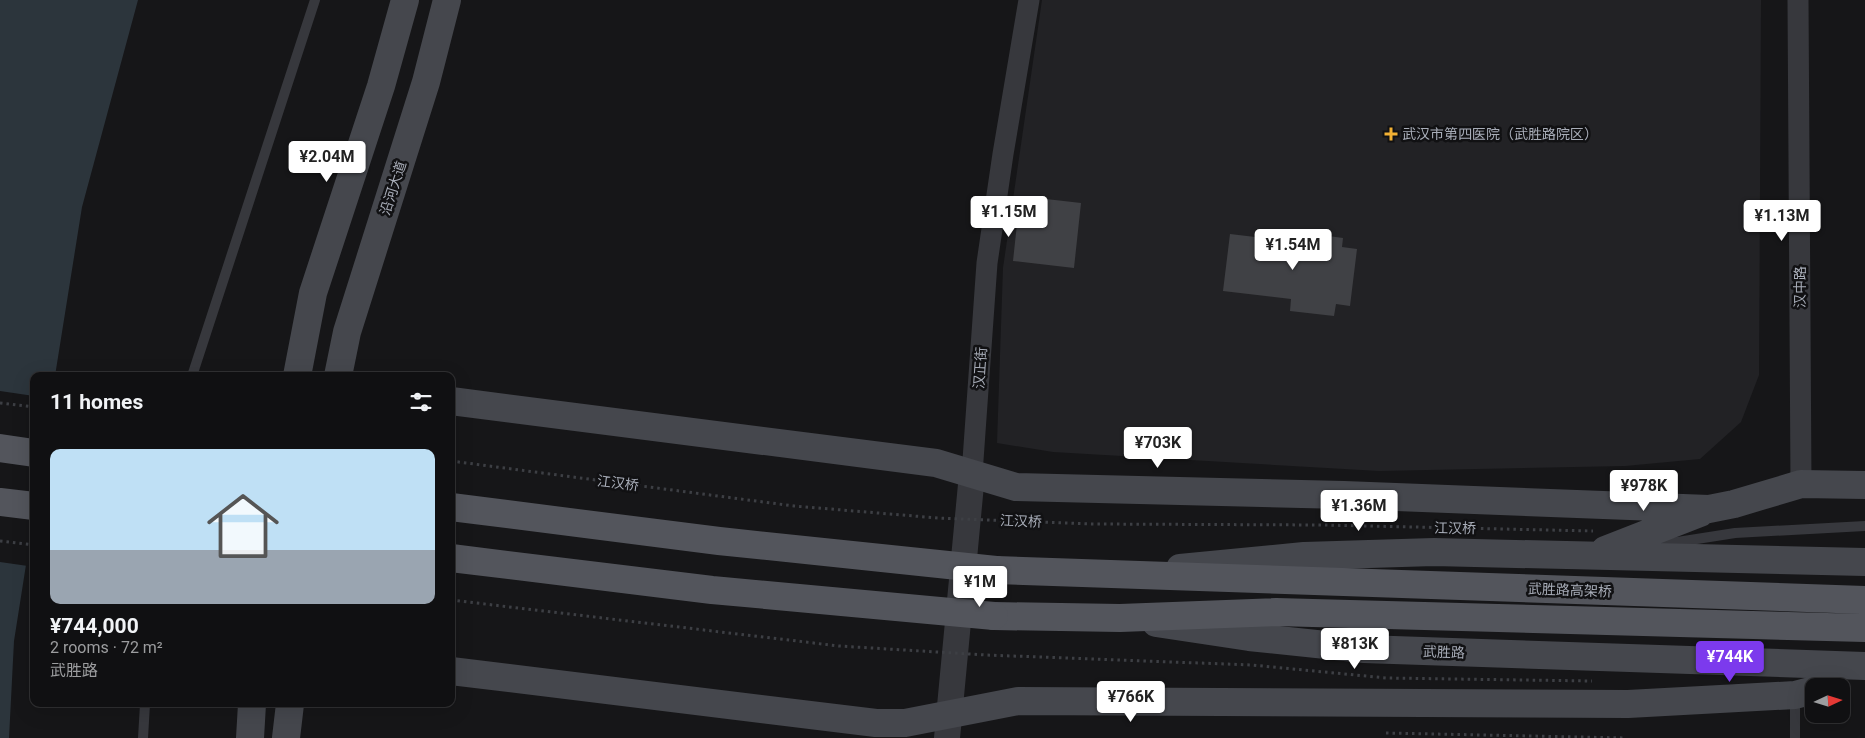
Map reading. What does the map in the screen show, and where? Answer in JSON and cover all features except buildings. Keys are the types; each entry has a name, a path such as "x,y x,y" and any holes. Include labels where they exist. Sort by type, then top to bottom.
{"main road":[{"path":"298,372 313,293 381,86 405,0"},
{"name":"沿河大道","path":"339,372 348,332 426,82 447,0"},
{"path":"455,402 936,463 1016,487 1344,495 1710,509"},
{"path":"0,448 30,452"},
{"path":"1594,543 1801,484 1865,485"},
{"path":"0,502 30,506"},
{"path":"455,508 719,541 996,570 1127,573 1285,558 1594,543 1865,562"},
{"name":"武胜路","path":"455,558 712,590 994,616 1120,618 1248,637 1364,650 1594,669 1865,666"},
{"name":"武胜路高架桥","path":"1127,573 1274,580 1865,600"},
{"path":"1120,618 1276,612 1865,628"},
{"path":"455,672 876,723 905,722 948,726 1018,701 1628,704 1804,692"},
{"path":"1850,681 1865,677"},
{"path":"250,738 252,707"},
{"path":"286,738 290,707"}],"street":[{"name":"汉正街","path":"948,726 972,474 987,263 1029,0"},
{"name":"汉中路","path":"1798,0 1801,484"}],"lane":[{"path":"193,372 315,0"},
{"path":"1594,543 1865,526"},
{"path":"1795,738 1804,692"},
{"path":"143,738 145,707"}],"path":[{"path":"0,403 30,407"},
{"name":"江汉桥","path":"455,462 794,506 938,518 1092,524 1323,525 1594,543"},
{"path":"0,541 30,545"},
{"path":"455,600 839,646 986,655 1252,665 1386,678 1594,669"}],"shaded area":[{"path":"0,0 138,0 82,207 56,372 30,372 30,539 14,641 9,738 0,738"},
{"name":"武汉市第四医院（武胜路院区）","path":"1042,0 1761,0 1759,375 1741,422 1700,459 1625,466 1379,471 1053,452 997,443 1003,268"}],"pier":[{"path":"0,391 30,395 30,554 28,566 0,562"}],"place":[{"name":"武汉市第四医院（武胜路院区）","path":"1391,134"}]}
